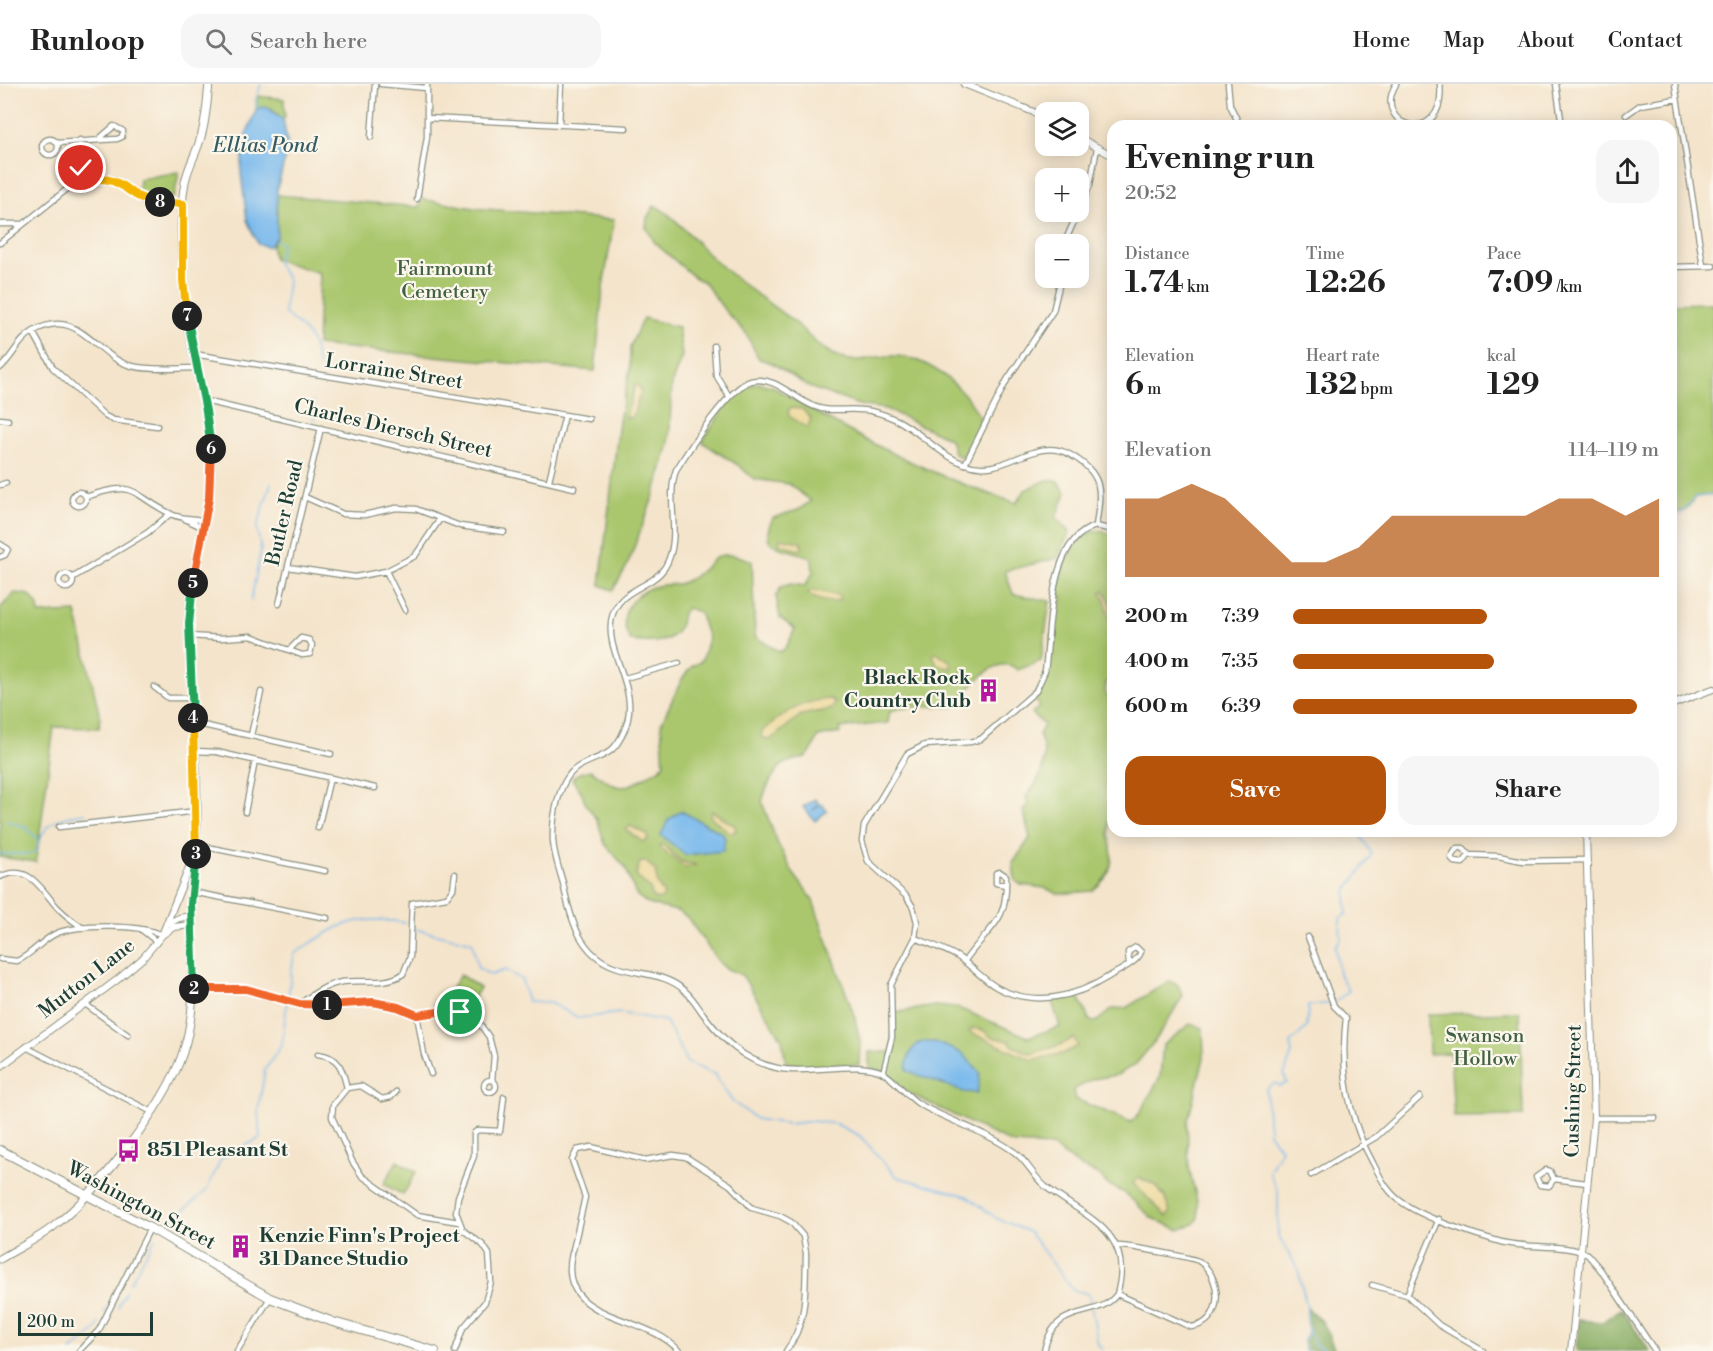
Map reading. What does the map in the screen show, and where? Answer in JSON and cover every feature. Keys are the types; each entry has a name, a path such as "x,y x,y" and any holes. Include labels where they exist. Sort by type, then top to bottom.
{"main road":[{"path":"0,1259 55,1226 87,1195 152,1112 181,1059 190,1026 194,989 191,916 197,845 197,811 189,636 190,601 205,524 212,462 205,401 183,291 183,204 186,176 203,130 209,84"},
{"name":"Washington Street","path":"0,1150 150,1228 270,1298 316,1317 435,1351"}],"street":[{"path":"371,137 375,84"},
{"path":"381,84 427,86 427,118 417,199"},
{"path":"559,125 561,84"},
{"path":"964,84 1035,113"},
{"path":"1228,84 1230,105 1237,120"},
{"path":"1396,84 1391,96 1392,111 1398,120"},
{"path":"1428,120 1437,113 1440,104 1440,84"},
{"path":"1556,84 1561,120"},
{"path":"1675,84 1702,266"},
{"path":"1626,115 1640,105 1677,99"},
{"path":"427,118 626,128"},
{"path":"57,143 81,140 98,140 120,138 123,131 114,126 98,140"},
{"path":"81,140 83,180"},
{"path":"1089,143 1107,153"},
{"path":"1068,234 1090,185 1097,148"},
{"path":"0,243 66,190 83,180 113,179 142,200 183,204"},
{"path":"0,224 23,224"},
{"path":"1677,267 1713,266"},
{"path":"965,464 1007,380 1053,311 1059,288"},
{"path":"0,369 19,343 33,332 51,325 68,326 81,331 131,366 198,368"},
{"path":"33,332 53,368 105,416 113,420 157,426"},
{"path":"714,346 716,375 729,396"},
{"name":"Lorraine Street","path":"195,354 589,419"},
{"path":"1044,1351 1049,1335 1059,1323 1073,1314 1109,1302 1117,1294 1120,1267 1118,1246 1100,1224 1040,1182 1016,1153 918,1104 883,1072 846,1068 794,1070 761,1063 726,1042 692,998 675,984 663,978 614,967 595,955 579,937 567,907 556,858 555,816 563,788 572,771 603,758 620,739 628,720 630,709 625,678 612,631 615,610 625,596 654,578 666,566 672,544 672,483 676,470 729,396 750,381 767,381 818,408 861,409 882,414 904,424 947,455 965,464 983,469 998,467 1043,449 1056,449 1070,454 1091,471 1099,483 1101,498 1096,526"},
{"name":"Charles Diersch Street","path":"205,401 549,480 574,488"},
{"path":"549,480 565,415"},
{"path":"0,419 8,420"},
{"name":"Butler Road","path":"279,604 321,428"},
{"path":"0,485 6,483"},
{"path":"86,497 112,489 126,488 140,494 170,514 205,524"},
{"path":"304,497 343,514 364,516 405,508 416,509 460,526 504,532"},
{"path":"72,578 160,524 170,514"},
{"path":"288,567 355,577 386,571 415,556 440,519"},
{"path":"883,1072 891,1037 891,985 915,938 916,917 910,902 871,866 862,841 864,826 907,754 925,745 970,742 981,739 1040,686 1045,671 1060,562 1077,539 1088,530 1096,526 1107,529"},
{"path":"0,544 6,545 8,551 0,557"},
{"path":"386,571 405,610"},
{"path":"189,636 251,636 289,650 307,655 312,651 312,645 309,640 301,638 289,650"},
{"path":"625,678 679,663"},
{"path":"154,687 161,695 168,698 192,698"},
{"path":"1677,703 1713,689"},
{"path":"251,735 261,692"},
{"path":"194,723 331,754"},
{"path":"194,752 209,751 375,788"},
{"path":"245,812 255,761"},
{"path":"318,828 330,778"},
{"path":"59,827 197,811"},
{"name":"Cushing Street","path":"1571,1351 1594,1118 1586,837"},
{"path":"197,845 325,871"},
{"name":"Mutton Lane","path":"162,935 180,894 197,845"},
{"path":"1469,855 1498,856 1523,861 1587,860"},
{"path":"0,877 13,873 32,878 57,907 83,928"},
{"path":"300,1004 317,991 333,984 387,981 403,974 410,962 412,903 447,897 453,889 455,874"},
{"path":"964,962 1002,914 1007,901 1006,885"},
{"path":"192,892 327,918"},
{"path":"166,924 191,916"},
{"name":"Mutton Lane","path":"0,1067 130,971 162,935 174,927 191,925"},
{"path":"0,959 17,961 56,934 83,928 123,926 162,935"},
{"path":"140,929 156,942"},
{"path":"1308,937 1332,1002 1338,1012 1346,1018 1344,1049 1347,1096 1364,1145 1387,1188 1398,1200 1439,1219 1502,1242 1581,1252 1594,1262 1655,1351"},
{"path":"915,938 964,962 1003,990 1021,995 1051,998 1087,989 1129,964"},
{"path":"194,989 246,989 300,1004 318,1006 373,1002 398,1007 417,1015 456,1011 477,1020 486,1031 493,1046 492,1080"},
{"path":"85,1004 128,1035"},
{"path":"417,1015 424,1054 431,1074"},
{"path":"26,1047 152,1112"},
{"path":"318,1054 333,1057 339,1062 347,1088"},
{"path":"396,1092 382,1099 361,1086 347,1088 333,1105 332,1117 352,1161 362,1176 417,1215 459,1222"},
{"path":"455,1351 464,1327 487,1299 491,1277 491,1260 487,1251 465,1232 459,1222 456,1206 474,1156 474,1133 478,1130 500,1131 504,1097"},
{"path":"1311,1175 1364,1145 1420,1097"},
{"path":"1594,1118 1654,1118"},
{"path":"679,1351 659,1334 594,1308 582,1300 570,1278 572,1252 585,1197 572,1160 577,1150 587,1147 645,1160 673,1155 686,1157 730,1185 752,1208 780,1216 795,1225 803,1236 806,1254 803,1316 797,1335 786,1351"},
{"path":"1554,1179 1587,1183"},
{"path":"1407,1295 1439,1219"},
{"path":"79,1351 99,1330 150,1228"},
{"path":"1117,1294 1191,1327 1202,1324 1211,1317 1217,1303 1215,1286 1201,1262 1138,1247 1118,1246"},
{"path":"1372,1285 1407,1295 1439,1325 1483,1351"},
{"path":"237,1351 270,1298"}],"green space":[{"path":"257,96 284,99 285,118 271,108 256,109"},
{"path":"179,172 174,197 138,194 139,179"},
{"name":"Fairmount Cemetery","path":"277,195 419,207 421,199 474,208 614,220 603,288 595,371 317,345 320,273 274,259 271,246 276,230"},
{"path":"654,206 678,223 721,266 797,324 813,341 834,355 850,360 903,357 931,367 943,375 965,396 981,420 979,429 964,455 960,457 954,453 950,439 886,409 859,405 809,387 772,363 759,359 745,332 726,312 704,282 694,277 655,243 646,227 647,218"},
{"path":"1713,303 1713,495 1695,497 1685,511 1677,512 1677,304"},
{"path":"643,318 678,327 682,356 672,382 669,443 655,492 627,566 613,590 600,585 619,421 630,369 630,347"},
{"name":"Black Rock Country Club","path":"757,383 772,386 830,421 921,467 984,492 1016,503 1025,490 1047,480 1057,480 1066,493 1056,517 1070,532 1057,558 1005,571 1013,594 1050,601 1041,661 1018,670 1009,665 1000,665 991,669 974,683 953,707 921,706 898,709 890,711 888,723 840,728 840,733 818,737 807,756 786,763 776,772 762,802 777,842 793,873 812,898 855,1018 860,1042 859,1065 809,1066 786,1063 782,1039 742,975 725,968 718,961 687,917 677,911 648,904 636,895 625,867 605,844 597,819 586,805 582,793 572,779 579,773 590,770 611,784 622,787 636,783 664,764 661,724 682,679 692,666 702,661 708,638 699,612 687,608 682,613 677,631 666,640 631,641 626,631 626,613 629,605 643,592 662,585 684,582 719,556 738,556 752,561 755,637 780,652 789,642 795,629 780,618 776,596 781,587 790,584 805,586 813,573 812,559 772,544 768,538 768,530 773,518 798,510 811,501 789,484 754,479 738,465 702,442 732,400 739,393"},
{"path":"1095,530 1107,533 1107,682 1105,693 1107,695 1107,837 1109,837 1112,860 1106,876 1092,891 1058,894 1045,888 1021,885 1015,880 1013,863 1030,838 1023,809 1028,805 1026,797 1040,776 1044,760 1039,735 1044,725 1032,713 1039,707 1034,696 1046,680 1055,613 1060,612 1062,596 1057,596 1064,566 1072,549 1086,535"},
{"path":"15,593 30,595 38,606 39,614 76,612 100,717 99,728 54,727 36,862 0,857 0,608"},
{"path":"460,975 480,988 468,1007 448,993"},
{"path":"1169,981 1178,985 1183,996 1155,1041 1136,1064 1117,1075 1093,1079 1073,1090 1075,1099 1131,1122 1139,1114 1160,1077 1163,1045 1190,1024 1203,1028 1204,1058 1187,1124 1189,1167 1198,1204 1198,1218 1194,1224 1179,1230 1152,1218 1125,1193 1107,1184 1098,1174 1083,1168 1051,1146 1013,1144 906,1092 886,1072 869,1068 869,1052 892,1052 894,1013 935,1006 958,1008 1028,1037 1060,1027 1052,1001 1078,996 1090,1021 1096,1022 1112,1009 1126,1008"},
{"name":"Swanson Hollow","path":"1520,1012 1523,1116 1454,1117 1450,1053 1429,1054 1428,1014"},
{"path":"397,1161 416,1172 403,1195 384,1184"},
{"path":"1307,1308 1323,1322 1335,1351 1305,1350 1303,1342 1308,1333"},
{"path":"1621,1309 1650,1351 1576,1351 1579,1320 1602,1322"}],"sand":[{"path":"635,385 639,386 641,392 632,417 626,418"},
{"path":"791,408 802,409 811,419 807,428 789,416 788,411"},
{"path":"780,538 801,542 802,548 799,550 779,543"},
{"path":"811,590 838,595 840,600 832,602 818,599 808,593"},
{"path":"1104,590 1107,596 1107,608 1105,599 1101,593"},
{"path":"936,652 951,662 951,669 937,664 933,655"},
{"path":"830,699 835,702 832,709 801,715 770,740 761,737 765,729 792,710 806,703"},
{"path":"712,811 735,826 736,831 730,833 710,816"},
{"path":"630,826 647,834 648,839 643,842 626,830"},
{"path":"662,844 682,862 696,865 686,868 659,847"},
{"path":"640,862 646,862 656,871 657,883 664,895 660,900 653,898 650,889 636,876"},
{"path":"972,1028 983,1030 991,1037 1009,1041 1013,1046 1031,1054 1074,1038 1078,1046 1065,1053 1032,1060 969,1032"},
{"path":"1139,1178 1153,1184 1165,1197 1170,1212 1167,1217 1133,1183"}],"water":[{"name":"Ellias Pond","path":"267,107 283,119 288,148 277,189 277,237 268,247 258,244 247,220 241,173 244,140 257,108"},
{"path":"815,799 819,804 812,811 822,804 827,811 815,821 803,807"},
{"path":"681,811 722,833 725,838 723,851 685,855 661,835 668,820"},
{"path":"922,1042 935,1042 962,1053 980,1073 977,1093 964,1092 907,1071 910,1054 915,1046"}],"waterway":[{"path":"257,109 256,100 261,84"},
{"path":"276,240 282,244 277,263 288,280 284,313 308,335 318,366"},
{"path":"313,401 314,420"},
{"path":"251,600 261,550 257,528 271,483"},
{"path":"1677,515 1681,514 1695,497 1713,495"},
{"path":"0,854 32,854 36,851 47,828 53,823 85,813"},
{"path":"6,821 26,827 37,839"},
{"path":"1335,1002 1349,991 1339,974 1335,946 1341,939 1340,918 1347,914 1346,892 1372,854 1362,837"},
{"path":"288,997 294,954 345,924 370,920 405,923"},
{"path":"414,929 472,942 478,968 491,975 505,970 522,980 528,1002 550,1003 579,1018 620,1013 666,1021 687,1063 714,1074 732,1101 756,1119 789,1124 813,1121 836,1124 860,1136 897,1177 967,1196 996,1218 1029,1232 1073,1290 1089,1294 1098,1344 1103,1351"},
{"path":"165,1227 207,1190 221,1159 260,1138 258,1110 265,1070 282,1044 287,1003"},
{"path":"1306,1351 1303,1342 1308,1333 1307,1308 1298,1269 1278,1235 1278,1191 1269,1172 1281,1149 1269,1133 1266,1089 1275,1083 1280,1086 1287,1083 1284,1075 1292,1053 1290,1043 1307,1027 1308,1006 1330,1003"},
{"path":"130,1283 155,1238"},
{"path":"118,1307 126,1291"},
{"path":"104,1313 106,1308"},
{"path":"71,1351 95,1331 99,1323"},
{"path":"1309,1330 1316,1346 1327,1351"}],"place":[{"name":"Black Rock Country Club","path":"989,690"},
{"name":"851 Pleasant St","path":"129,1150"},
{"name":"Kenzie Finn's Project 31 Dance Studio","path":"241,1247"}],"route":[{"path":"81,168 83,180 113,179 122,183 142,200 183,204 185,303 206,411 212,462 209,498 190,601 189,624 197,811 197,845 191,904 194,989 246,989 307,1006 373,1002 398,1007 417,1015 445,1011 460,1012"}]}
